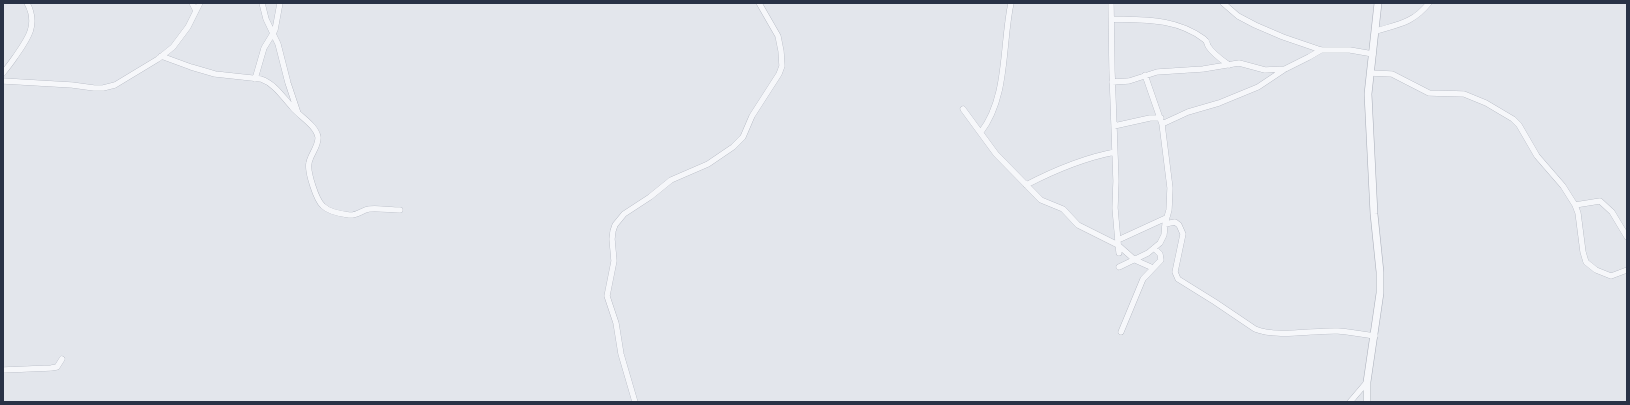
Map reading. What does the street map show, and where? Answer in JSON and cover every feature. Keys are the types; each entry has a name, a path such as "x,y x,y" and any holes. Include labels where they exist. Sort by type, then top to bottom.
{"street":[{"path":"3,73 22,49 30,35 32,16 27,3"},
{"path":"192,3 196,12"},
{"path":"3,81 103,88 115,86 173,47 183,35 200,3"},
{"path":"262,3 266,19 274,34 281,55 288,83 299,115"},
{"path":"255,78 264,48 274,34 280,3"},
{"path":"635,402 621,354 616,323 607,296 614,261 612,239 613,231 615,225 624,214 650,197 670,180 708,164 741,140 752,116 779,74 782,66 778,36 759,3"},
{"path":"980,132 989,121 996,99 1011,3"},
{"path":"1111,3 1116,208 1119,253"},
{"path":"1223,3 1238,16 1255,25 1321,50 1350,50 1373,54"},
{"path":"1367,402 1367,382 1380,293 1374,214 1368,94 1378,3"},
{"path":"1376,31 1412,20 1430,3"},
{"path":"1112,19 1153,20 1174,24 1204,39 1209,47 1229,65"},
{"path":"1162,124 1188,112 1219,103 1258,87 1285,69 1321,50"},
{"path":"161,56 191,68 216,74 255,78 267,81 272,85 314,129 318,136 316,146 308,162 308,168 316,196 322,206 350,215 370,209 400,210"},
{"path":"1112,82 1129,81 1157,72 1203,69 1239,63 1265,70 1285,69"},
{"path":"1370,74 1392,74 1429,93 1464,94 1486,103 1513,119 1519,125 1537,156 1560,183 1575,205 1578,213 1583,252 1586,262 1596,270 1611,276 1627,270"},
{"path":"1119,267 1135,260 1154,248 1163,239 1170,202 1170,188 1161,118 1145,75"},
{"path":"963,109 996,154 1043,202 1063,209 1078,225 1118,242 1135,260 1153,268"},
{"path":"1114,126 1144,119 1161,118"},
{"path":"1026,185 1068,165 1115,152"},
{"path":"1575,205 1600,201 1612,212 1627,236"},
{"path":"1118,242 1166,221 1175,222 1179,225 1183,234 1175,267 1175,272 1178,279 1255,329 1261,332 1338,331 1374,336"},
{"path":"1121,332 1139,285 1161,260 1162,257 1154,248"},
{"path":"3,370 57,367 62,359"},
{"path":"1350,402 1367,382"}]}
